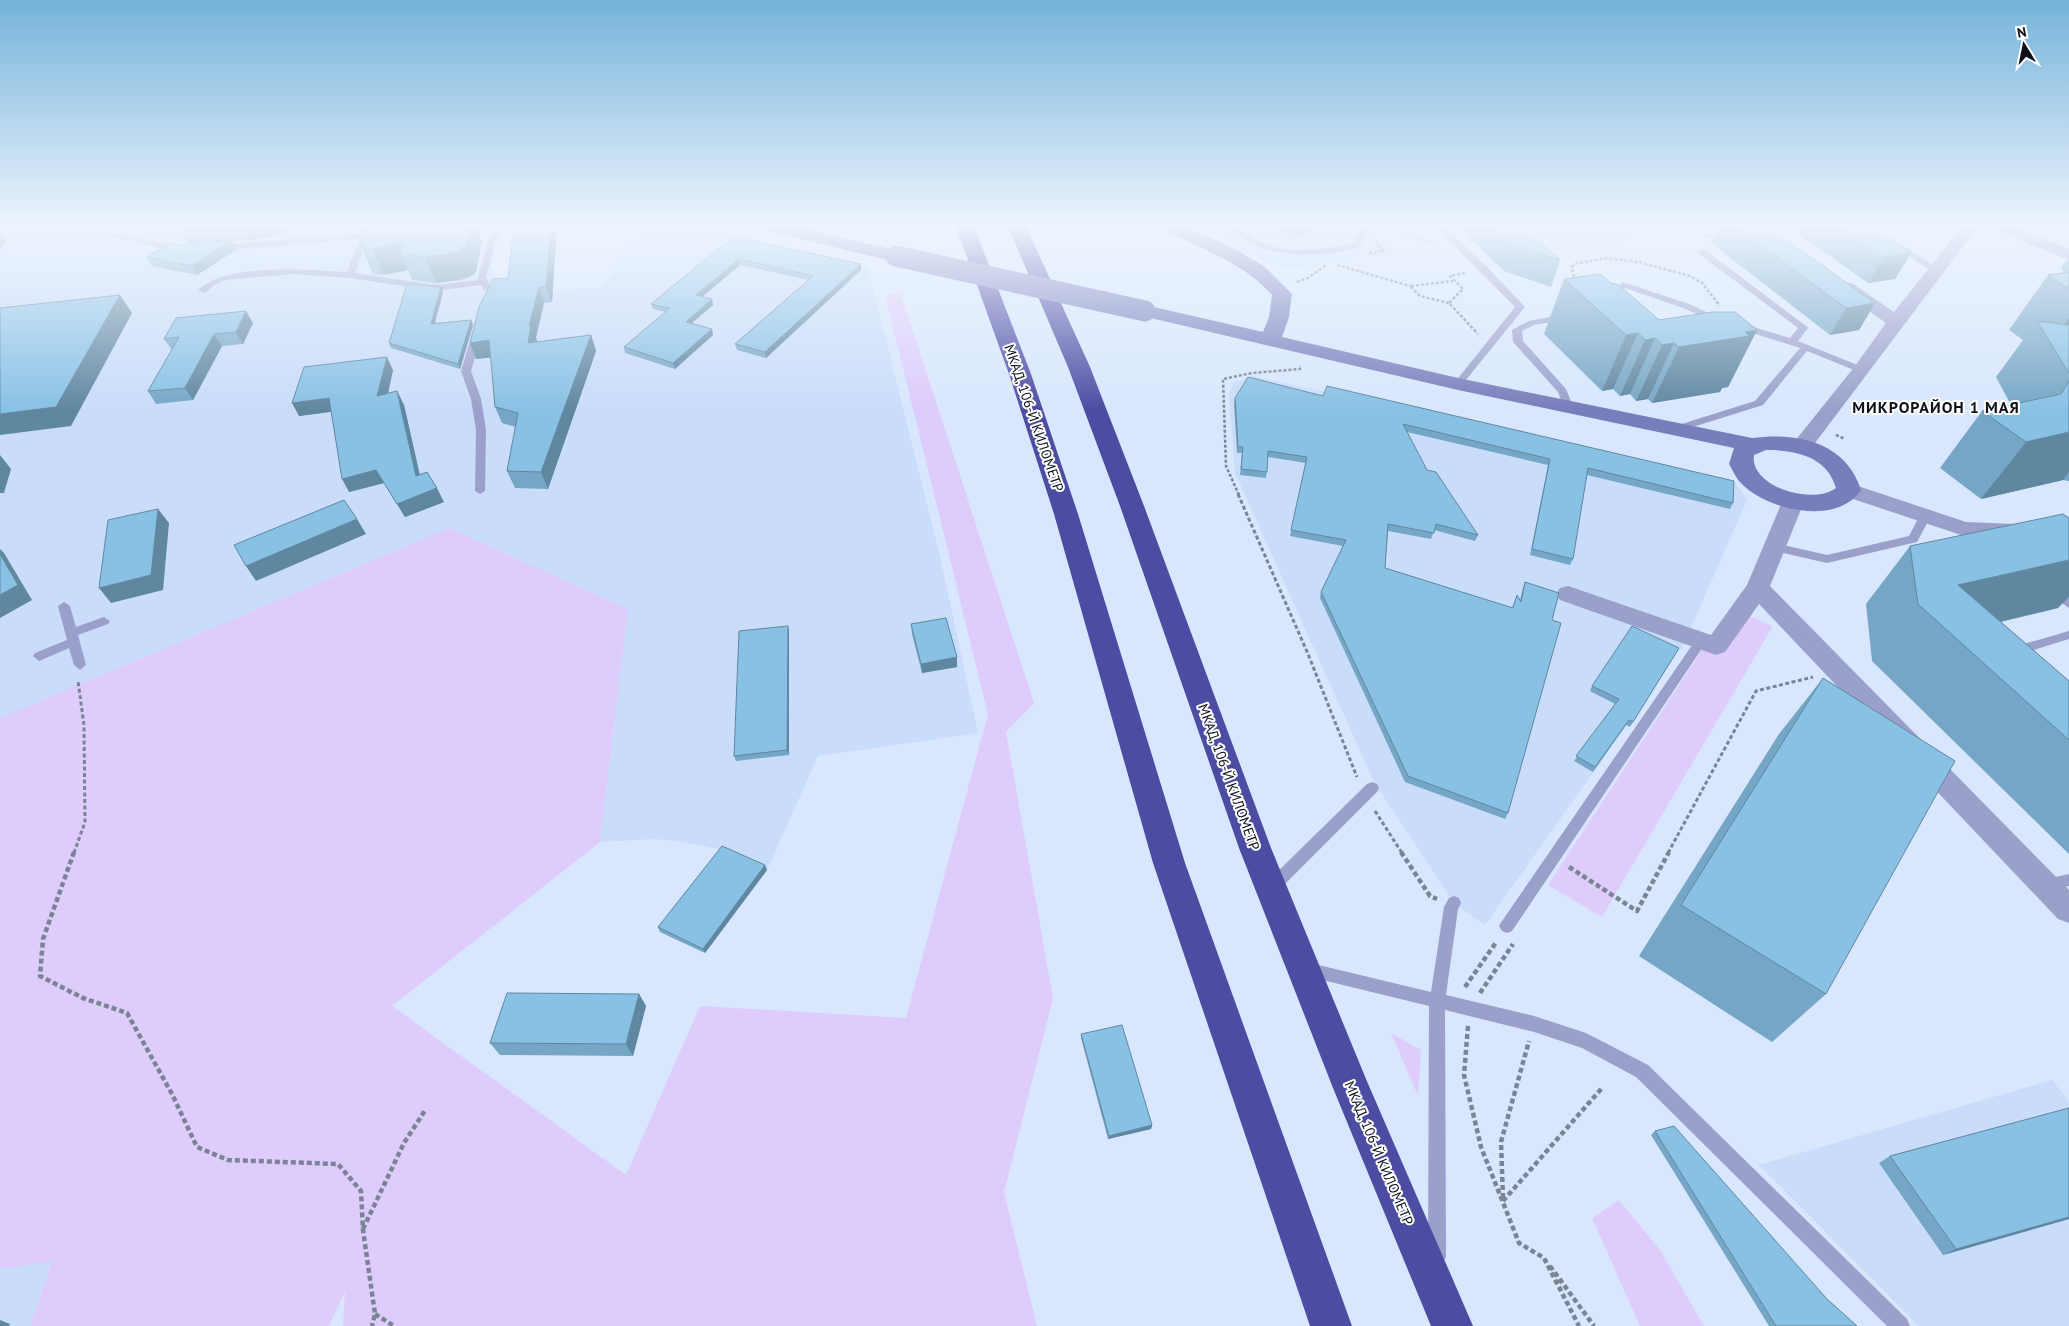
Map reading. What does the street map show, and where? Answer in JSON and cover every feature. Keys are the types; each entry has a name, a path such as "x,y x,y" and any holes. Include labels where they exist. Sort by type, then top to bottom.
{"highway":[{"name":"МКАД, 106-Й КИЛОМЕТР","path":"987,286 1020,374 1063,505 1169,863 1331,1326"},
{"name":"МКАД, 106-Й КИЛОМЕТР","path":"1043,286 1079,367 1132,506 1194,682 1271,888 1452,1326"}],"street":[{"path":"1031,286 1270,339 1458,384 1752,445 1772,442 1802,446 1822,455 1838,466 1847,478 1849,490"},
{"path":"1270,339 1275,332 1281,310 1282,294 1276,286"},
{"path":"1845,286 1896,322"},
{"path":"1802,446 1926,286"},
{"path":"1752,445 1743,452 1740,462 1745,473 1756,485 1773,495 1793,502 1830,503 1842,498 1849,490"},
{"path":"1849,490 1964,529 2005,536 2069,533"},
{"path":"1568,594 1716,646 1758,588 1793,502"},
{"path":"1758,588 1839,671 2058,883 2069,910"}],"lane":[{"path":"202,291 208,286"},
{"path":"422,286 436,288 460,286"},
{"path":"485,286 488,293 486,301"},
{"path":"1458,384 1520,307 1500,286"},
{"path":"1602,306 1622,286"},
{"path":"1626,286 1686,306 1707,320 1792,342 1804,349 1862,370"},
{"path":"1747,286 1803,328 1792,342"},
{"path":"1568,406 1563,391 1518,342 1518,330 1532,323 1577,315"},
{"path":"479,326 466,371 475,389 483,462 480,490"},
{"path":"1676,428 1760,403 1804,349"},
{"path":"1774,547 1827,559 1913,539 1925,516"},
{"path":"2041,582 2069,604"},
{"path":"64,606 79,670"},
{"path":"39,656 104,621"},
{"path":"2003,654 2069,635"},
{"path":"1507,926 1701,640"},
{"path":"1271,888 1368,791"},
{"path":"1437,1290 1445,1004 1452,905"},
{"path":"1303,968 1445,1004 1470,1008 1534,1024 1586,1041 1642,1071 1900,1326"}],"path":[{"path":"1410,286 1420,296 1448,302 1489,346"},
{"path":"1448,302 1463,290 1459,286"},
{"path":"1299,360 1300,369 1252,373 1223,378 1226,466 1368,791 1430,896 1452,905"},
{"path":"79,670 84,725 85,822 43,939 40,976 83,998 127,1013 168,1086 198,1146 228,1160 338,1164 361,1191 363,1230 375,1314 372,1326"},
{"path":"1567,865 1637,911 1756,691 1839,671"},
{"path":"1561,873 1572,857"},
{"path":"1445,1004 1507,926"},
{"path":"1518,937 1470,1008 1464,1075 1482,1147 1519,1243 1544,1258 1594,1326"},
{"path":"1503,1201 1501,1142 1534,1024"},
{"path":"1503,1201 1602,1088"},
{"path":"363,1230 404,1143 426,1109"},
{"path":"1544,1258 1579,1326"},
{"path":"375,1314 394,1326"}],"shaded area":[{"path":"0,286 496,286 498,294 604,286 873,286 941,561 978,733 818,756 767,870 705,953 660,932 723,850 679,841 653,839 600,842 628,609 449,528 0,718"},
{"path":"901,294 1034,703 1006,732 1053,998 1004,1192 1037,1326 343,1326 345,1291 329,1326 30,1326 52,1261 0,1269 0,718 449,528 628,609 600,842 392,1006 626,1175 700,1006 906,1018 988,714 885,295"},
{"path":"1253,376 1735,483 1747,500 1683,646 1485,925 1454,903 1374,782 1235,473 1229,392 1234,382"},
{"path":"1746,615 1773,626 1602,917 1548,885 1704,647"},
{"path":"1391,1033 1421,1050 1418,1096"},
{"path":"2052,1080 2069,1101 2069,1326 1919,1326 1759,1165"},
{"path":"1619,1200 1660,1250 1704,1326 1640,1326 1592,1218"},
{"path":"52,1260 30,1326 0,1326 0,1269"}],"building":[{"path":"406,286 441,287 431,324 471,320 458,364 389,343"},
{"path":"490,286 546,286 539,287 529,326 531,325 528,343 591,335 541,472 507,471 518,413 495,407 489,340 470,343 479,307"},
{"path":"673,286 707,286 696,295 712,299 686,322 712,329 673,363 624,347 670,308 651,304"},
{"path":"802,286 837,286 765,352 735,344"},
{"path":"1572,286 1620,286 1659,320 1713,312 1735,312 1757,330 1745,332 1749,336 1679,347 1674,343 1662,345 1655,338 1645,340 1638,333 1626,335"},
{"path":"1816,286 1851,286 1875,303 1846,308"},
{"path":"120,295 56,407 0,414 0,308"},
{"path":"246,311 236,332 214,334 185,388 148,391 179,337 164,339 176,318"},
{"path":"2037,321 2069,325 2069,373"},
{"path":"387,357 377,396 397,391 416,476 427,472 437,488 397,504 376,470 342,479 329,398 292,403 304,367"},
{"path":"1248,377 1323,396 1327,386 1734,481 1733,503 1588,468 1573,559 1532,549 1550,459 1403,424 1427,470 1436,472 1478,535 1436,524 1434,533 1388,524 1385,568 1513,608 1517,595 1521,602 1525,582 1559,593 1552,620 1561,623 1508,813 1408,776 1321,592 1346,540 1291,530 1307,457 1268,451 1267,472 1241,469 1243,447 1238,447 1235,398"},
{"path":"2069,381 2069,432 2026,442 1982,411 2061,394"},
{"path":"344,500 357,519 246,566 234,545"},
{"path":"158,509 151,575 99,588 108,520"},
{"path":"2063,514 2069,518 2069,560 1958,585 2069,681 2069,740 1918,604 1910,546"},
{"path":"0,554 18,585 0,595"},
{"path":"946,618 957,657 921,664 911,624"},
{"path":"788,626 787,750 734,756 739,631"},
{"path":"1632,626 1679,648 1633,722 1629,720 1595,767 1576,756 1619,699 1592,686"},
{"path":"1823,678 1955,761 1826,994 1681,905"},
{"path":"722,846 765,865 703,949 658,927"},
{"path":"507,993 639,994 626,1044 490,1043"},
{"path":"1122,1025 1152,1125 1109,1136 1081,1034"},
{"path":"2069,1108 2069,1217 1956,1249 1890,1156"},
{"path":"1674,1126 1827,1299 1857,1326 1776,1326 1655,1131"}],"district":[{"name":"МИКРОРАЙОН 1 МАЯ","path":"1936,407"}]}
